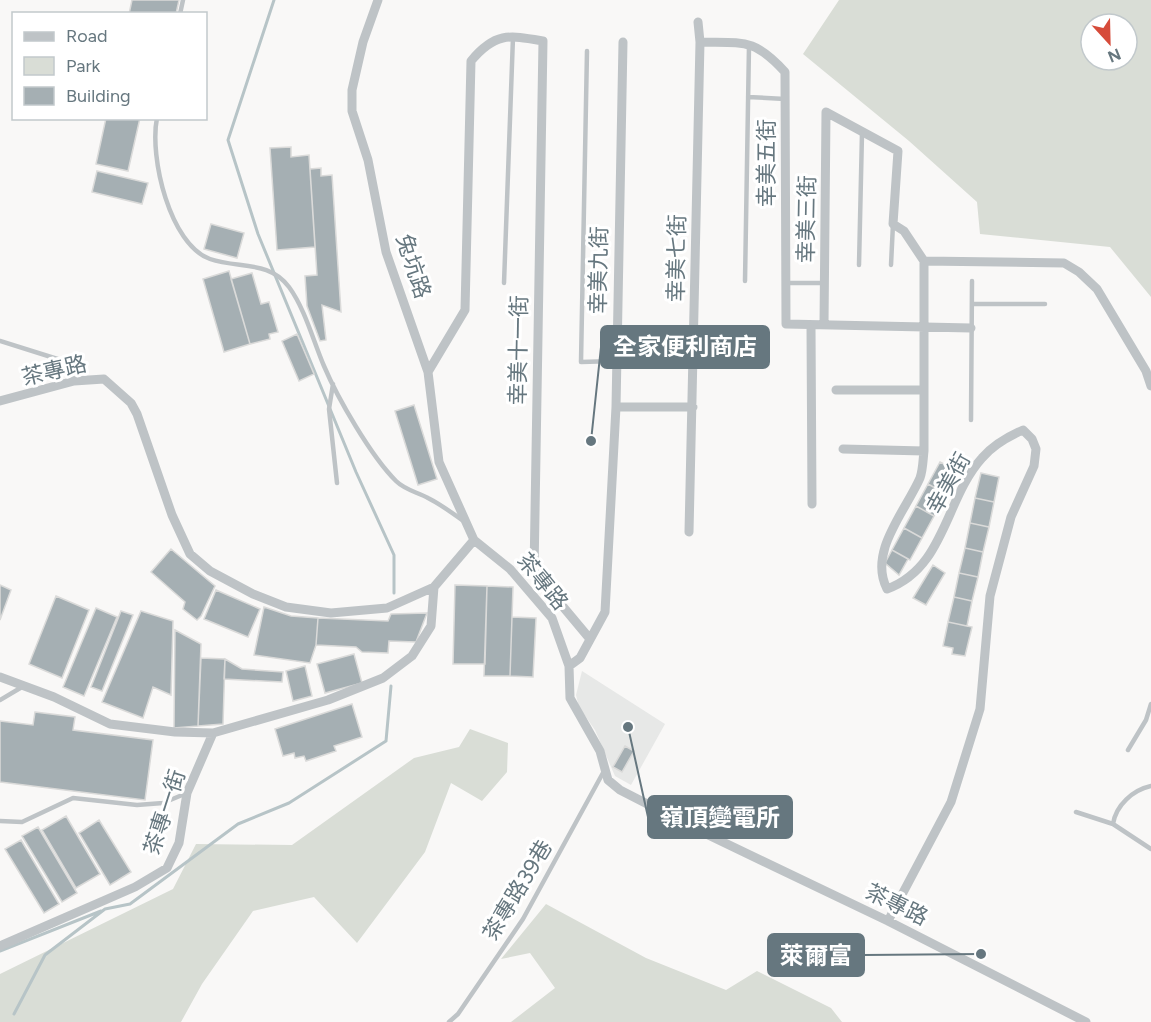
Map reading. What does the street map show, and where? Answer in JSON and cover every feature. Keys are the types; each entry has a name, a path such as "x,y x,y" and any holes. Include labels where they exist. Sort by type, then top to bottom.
{"street":[{"name":"兔坑路","path":"378,0 363,42 352,90 352,111 368,160 386,252 428,372 439,462 474,540"},
{"name":"幸美七街","path":"689,532 700,42 698,22"},
{"path":"428,372 465,310 471,60 486,43 513,36"},
{"name":"幸美十一街","path":"513,36 543,41 534,572 590,639"},
{"name":"幸美九街","path":"569,666 580,658 605,612 615,406 623,42"},
{"path":"700,42 749,43"},
{"name":"幸美五街","path":"749,43 766,52 785,72 786,324 812,326"},
{"name":"幸美三街","path":"824,326 826,112 862,132"},
{"path":"862,132 898,151 893,224 904,231 924,261 1064,263 1080,272 1097,289 1146,370 1151,386"},
{"name":"幸美街","path":"888,921 955,792 980,709 990,596 1011,517 1034,466 1036,449 1032,439 1023,430 994,447 980,460 962,490 945,529 915,575 887,589 880,575 885,546 921,475 924,451 924,261"},
{"path":"812,504 812,326 877,325 971,328"},
{"name":"茶專路","path":"0,401 74,381 104,379 131,403 172,515 190,554 210,572 253,594 286,607 331,613 387,608 434,587 474,540 510,569 552,618 569,666 570,698 600,751 608,780 620,790 888,921 1086,1022"},
{"path":"836,390 923,390"},
{"path":"615,406 693,407"},
{"path":"843,449 924,451"},
{"path":"0,677 110,724 175,732 213,733 328,700 383,678 412,656 431,626 434,587"},
{"name":"茶專一街","path":"0,946 135,887 167,868 179,843 187,793 213,733"}],"lane":[{"path":"504,283 513,36"},
{"path":"745,280 749,43"},
{"path":"587,51 581,363 615,361"},
{"path":"748,97 785,99"},
{"path":"157,120 156,160 178,229 191,249 210,259 277,273 290,288 333,384 369,444 397,483 444,507 465,522"},
{"path":"860,265 862,132"},
{"path":"891,265 893,224"},
{"path":"971,420 971,328 974,304 972,281"},
{"path":"786,283 824,283"},
{"path":"974,304 1045,304"},
{"path":"0,341 67,362 74,381"},
{"path":"333,384 329,409 337,483"},
{"path":"0,700 24,686"},
{"path":"1128,750 1149,721 1151,704"},
{"name":"茶專路39巷","path":"449,1022 458,1014 523,919 605,768"},
{"path":"1113,824 1122,804 1134,791 1151,786"},
{"path":"0,821 22,822 73,798 137,805 163,803 187,793"},
{"path":"1076,812 1113,824 1151,849"}],"shaded area":[{"path":"582,671 665,724 631,785 615,776 595,730 579,707 576,695"}],"green space":[{"path":"839,0 1151,0 1151,297 1110,247 980,234 977,202 909,141 803,54"},
{"path":"470,729 508,743 507,772 482,801 451,783 425,852 357,943 314,897 253,911 202,984 181,1022 0,1022 0,974 173,889 196,844 292,845 414,758 459,747"},
{"path":"546,904 646,958 726,990 757,971 831,1008 842,1022 511,1022 555,988 530,953 501,959"}],"building":[{"path":"132,0 179,0 176,12 129,12"},
{"path":"106,120 140,120 128,171 96,164"},
{"path":"291,147 291,157 309,155 315,247 277,250 270,148"},
{"path":"321,168 321,176 332,175 341,312 322,305 326,340 320,341 307,306 305,276 317,275 310,169"},
{"path":"97,171 148,183 142,204 92,192"},
{"path":"211,224 244,233 237,258 204,249"},
{"path":"229,271 250,344 224,352 203,279"},
{"path":"252,273 261,304 269,302 278,332 269,334 270,339 250,344 231,279"},
{"path":"297,334 314,374 299,381 282,341"},
{"path":"414,405 437,479 418,485 395,411"},
{"path":"940,462 958,471 946,494 928,484"},
{"path":"981,473 999,477 994,502 975,498"},
{"path":"928,484 946,494 934,516 916,506"},
{"path":"975,498 994,502 989,527 970,523"},
{"path":"916,506 934,516 922,538 904,528"},
{"path":"970,523 989,527 983,552 965,548"},
{"path":"904,528 922,538 910,560 892,550"},
{"path":"965,548 983,552 978,577 959,573"},
{"path":"171,549 215,586 197,620 183,609 185,602 151,572"},
{"path":"892,550 908,559 899,575 885,563"},
{"path":"933,565 945,573 926,605 913,598"},
{"path":"959,573 978,577 972,601 954,597"},
{"path":"0,585 11,590 0,620"},
{"path":"455,585 487,586 485,664 453,664"},
{"path":"487,586 513,587 510,676 484,676"},
{"path":"216,590 260,609 248,637 204,619"},
{"path":"56,596 89,610 62,678 29,664"},
{"path":"954,597 972,601 967,626 948,622"},
{"path":"264,607 291,616 318,618 316,645 310,663 254,655"},
{"path":"96,608 117,617 84,696 63,687"},
{"path":"121,611 133,615 102,691 91,687"},
{"path":"141,611 173,621 171,695 153,687 143,718 102,702"},
{"path":"427,613 416,642 389,641 388,653 362,652 356,647 316,645 318,618 388,621 391,614"},
{"path":"512,617 536,618 533,677 510,676"},
{"path":"948,622 972,627 965,656 952,654 953,648 943,646"},
{"path":"175,630 201,644 198,726 174,728"},
{"path":"354,654 362,683 325,693 317,664"},
{"path":"201,658 225,659 223,724 198,726"},
{"path":"225,659 242,669 283,672 282,682 224,679"},
{"path":"305,666 312,696 293,701 286,671"},
{"path":"352,704 362,737 334,746 336,751 306,761 304,756 295,758 294,753 283,756 275,729"},
{"path":"35,712 75,717 73,730 153,740 145,800 0,782 0,721 33,725"},
{"path":"625,746 634,751 622,772 613,767"},
{"path":"66,816 100,874 76,888 42,830"},
{"path":"99,820 131,872 110,885 79,833"},
{"path":"38,827 77,893 62,902 22,836"},
{"path":"21,840 59,904 44,913 5,849"}],"waterway":[{"path":"274,0 228,140 258,234 356,472 394,555 394,593"},
{"path":"14,1014 45,955 105,909 130,904 238,824 289,803 386,741 391,686"},
{"path":"0,951 101,911"}],"place":[{"name":"全家便利商店","path":"591,441"},
{"name":"嶺頂變電所","path":"628,727"},
{"name":"萊爾富","path":"981,954"}]}
